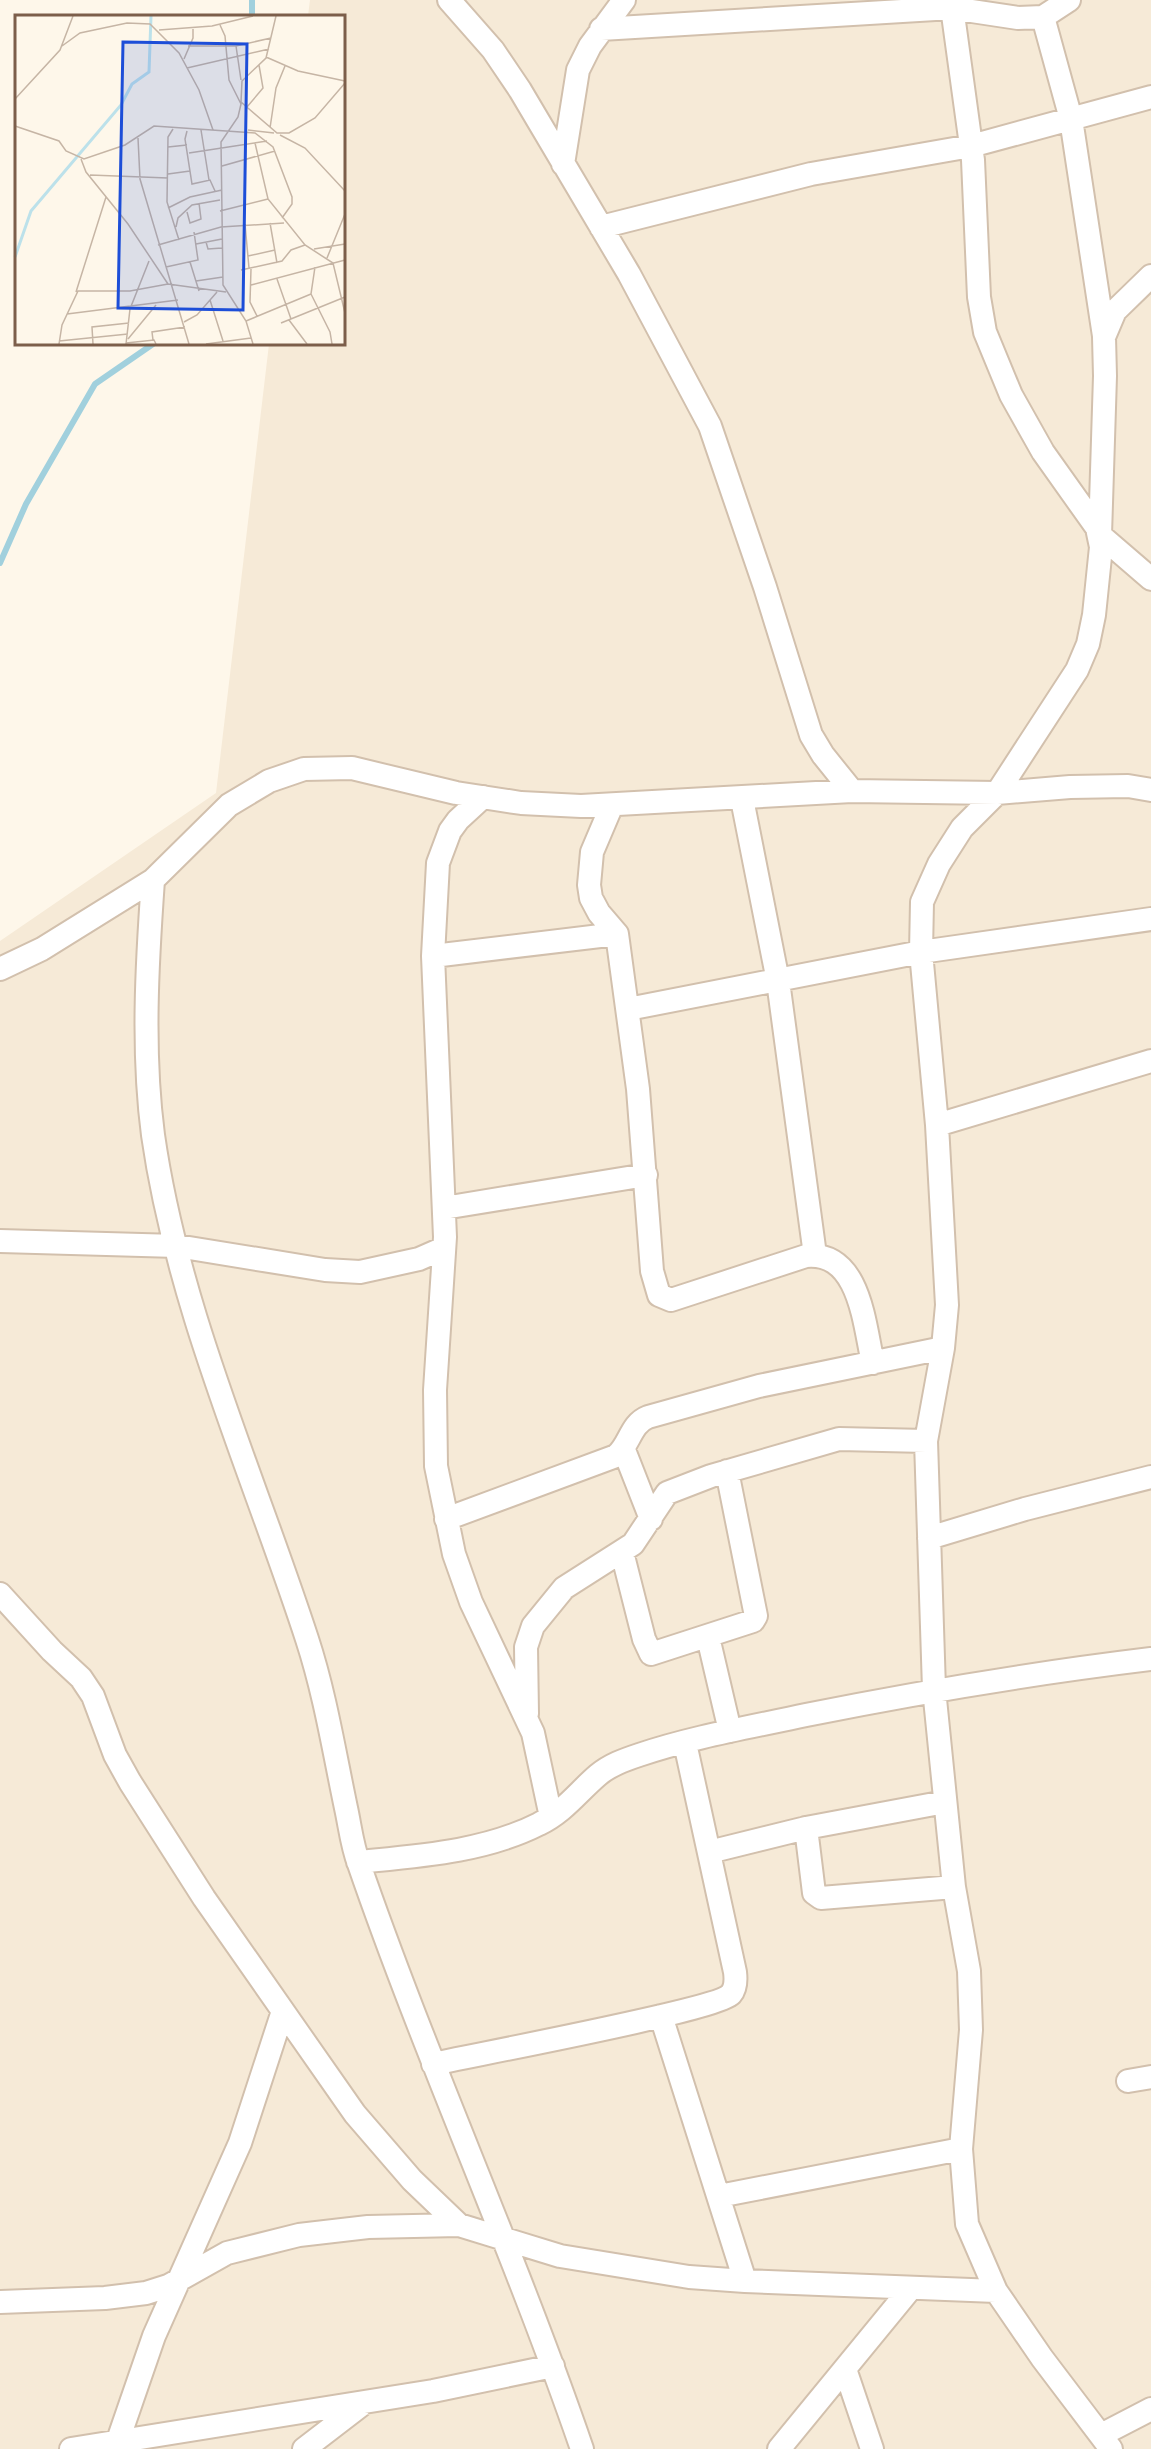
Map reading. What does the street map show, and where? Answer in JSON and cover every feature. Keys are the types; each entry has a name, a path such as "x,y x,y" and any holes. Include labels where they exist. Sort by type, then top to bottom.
{"street":[{"path":"449,0 493,50 563,164 629,274 710,426 765,587 811,735 823,755 852,791"},
{"path":"563,164 578,70 602,29 624,0"},
{"path":"602,29 952,4 1017,18 1043,17 1069,0"},
{"path":"952,4 971,146 979,297 985,332 1011,395 1043,452 1100,535 1151,579"},
{"path":"1043,17 1071,119 1104,337 1106,376 1100,535 1094,615 1088,644 1077,670 1057,705 997,793 962,828 939,864 922,902 921,952 937,1125 947,1305 943,1348 926,1442 934,1689 954,1887 969,1971 971,2018 961,2149 968,2223 996,2291 1042,2358 1106,2442 1151,2409"},
{"path":"601,227 812,174 971,146 1151,97"},
{"path":"1104,337 1115,311 1151,276"},
{"path":"0,969 42,949 153,880 229,805 269,781 304,769 352,768 483,797 521,803 612,805 852,791 997,793 1034,788 1128,786 1151,788"},
{"path":"483,797 458,820 444,844 438,863 433,956 444,1248 435,1390 436,1466 454,1554 471,1602 533,1733 551,1817"},
{"path":"742,799 777,981 815,1255"},
{"path":"612,805 592,852 589,885 591,898 599,913 617,934 628,1009 646,1175 652,1271 660,1295 666,1300 815,1255 835,1262 856,1290 873,1362"},
{"path":"153,880 147,966 149,1091 153,1136 177,1246 226,1406 312,1653 358,1862 433,2064 505,2239 582,2449"},
{"path":"628,1009 921,952 1151,920"},
{"path":"433,956 617,934"},
{"path":"937,1125 1151,1061"},
{"path":"444,1208 646,1175"},
{"path":"0,1241 177,1246 325,1270 360,1272 419,1259 444,1248"},
{"path":"446,1519 605,1462 624,1450 635,1425 648,1417 759,1386 943,1348"},
{"path":"527,1720 526,1647 533,1626 564,1588 633,1544 667,1493 727,1471 839,1439 926,1442"},
{"path":"624,1450 651,1519"},
{"path":"622,1552 644,1639 651,1654 753,1621 756,1616 727,1471"},
{"path":"929,1538 1046,1503 1151,1477"},
{"path":"0,1593 52,1651 81,1678 93,1696 115,1755 130,1782 204,1898 270,1989 355,2114 412,2180 459,2225"},
{"path":"708,1637 730,1731"},
{"path":"358,1862 430,1854 478,1845 508,1836 551,1817 614,1764 730,1731 934,1689 1151,1659"},
{"path":"433,2064 661,2016 721,2000 731,1994 736,1983 685,1743"},
{"path":"709,1852 806,1828 945,1802"},
{"path":"806,1828 814,1893 817,1896 830,1898 954,1887"},
{"path":"116,2446 154,2336 240,2143 283,2011"},
{"path":"661,2016 745,2281"},
{"path":"1128,2081 1151,2077"},
{"path":"719,2196 961,2149"},
{"path":"0,2302 105,2298 146,2293 181,2278 227,2253 300,2235 368,2227 459,2225 560,2256 628,2269 745,2281 996,2291"},
{"path":"779,2449 911,2288"},
{"path":"71,2449 116,2446 553,2366"},
{"path":"845,2369 872,2449"},
{"path":"304,2449 365,2402"}],"shaded area":[{"path":"310,0 1151,0 1151,2449 0,2449 0,941 216,793 269,345 345,345 345,15 308,15"}],"waterway":[{"path":"252,0 252,15"},
{"path":"0,563 26,504 95,384 152,345"}]}
